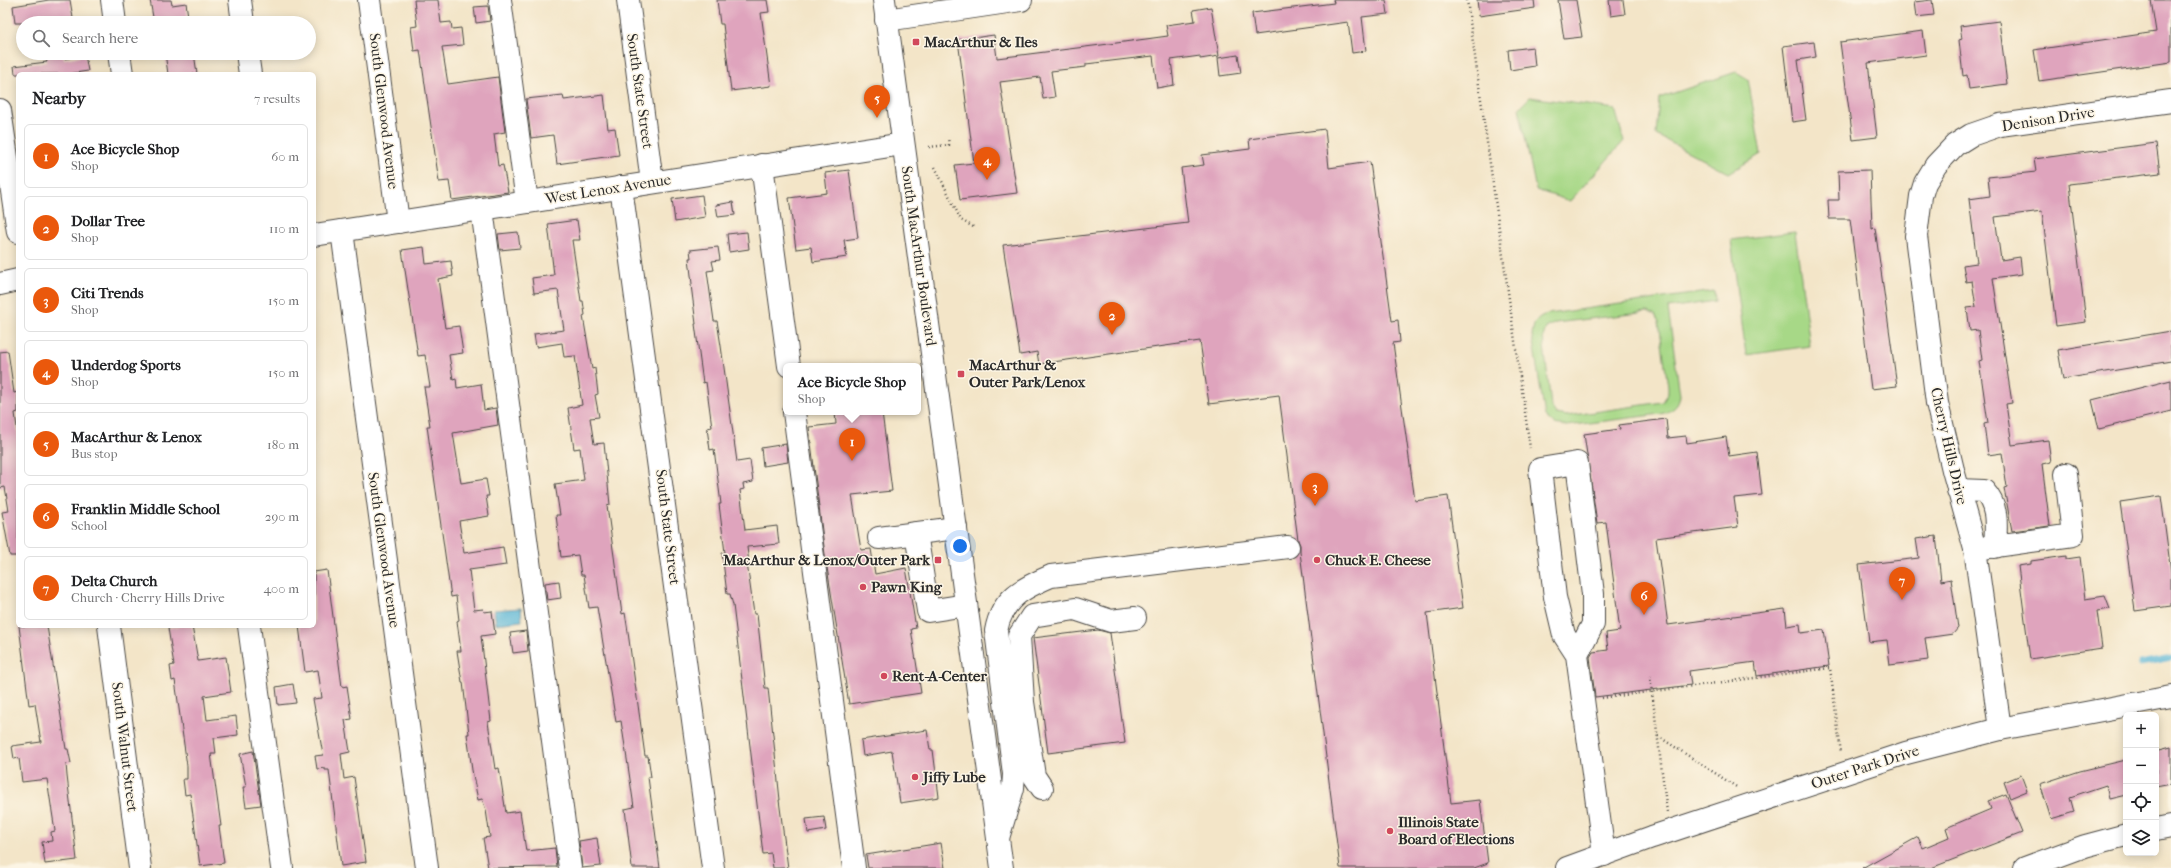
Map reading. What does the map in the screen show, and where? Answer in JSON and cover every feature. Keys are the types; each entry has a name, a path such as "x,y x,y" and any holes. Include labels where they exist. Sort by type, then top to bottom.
{"street":[{"path":"112,0 114,16"},
{"path":"240,0 242,16"},
{"name":"South Glenwood Avenue","path":"370,0 398,222"},
{"path":"500,0 527,202"},
{"name":"South State Street","path":"628,0 652,182"},
{"path":"885,10 1020,0"},
{"name":"South MacArthur Boulevard","path":"885,10 1002,868"},
{"path":"120,60 122,72"},
{"path":"248,60 250,72"},
{"name":"Denison Drive","path":"1936,165 1955,145 1971,135 2000,125 2171,101"},
{"path":"0,110 16,218"},
{"name":"West Lenox Avenue","path":"316,235 903,144"},
{"path":"762,165 789,363"},
{"name":"Cherry Hills Drive","path":"1936,165 1925,183 1921,196 1916,236 1937,403 1958,490 1985,548 2000,729"},
{"name":"South State Street","path":"621,187 713,868"},
{"path":"482,209 570,868"},
{"name":"South Glenwood Avenue","path":"342,231 427,868"},
{"path":"0,284 16,280"},
{"path":"794,415 854,868"},
{"path":"1577,655 1593,624 1594,594 1577,463 1540,469 1555,597 1564,635 1577,655 1604,855"},
{"path":"1958,490 1984,491 1992,500 1996,516 1985,548 2073,535 2066,474"},
{"path":"878,538 956,528"},
{"path":"916,533 928,611 966,605"},
{"path":"998,838 1013,788 1014,774 997,641 998,619 1003,608 1014,596 1029,585 1051,576 1288,547"},
{"path":"1042,788 1034,776 1025,717 1019,636 1032,616 1075,609 1111,621 1135,618"},
{"name":"South Walnut Street","path":"109,628 140,868"},
{"path":"250,628 282,868"},
{"name":"Outer Park Drive","path":"1566,868 1906,753 2000,729 2171,697"},
{"path":"2159,828 2171,826"},
{"path":"2026,868 2085,846 2123,836"}],"path":[{"path":"1467,0 1530,448"},
{"path":"929,147 949,145 948,138"},
{"path":"935,167 961,220 975,228"},
{"path":"1600,698 1830,668 1841,753"},
{"path":"1650,676 1667,813"},
{"path":"1658,736 1738,788"}],"green space":[{"path":"1736,72 1748,79 1761,154 1729,173 1656,135 1659,98"},
{"path":"1530,97 1615,109 1624,141 1570,201 1536,190 1519,108"},
{"path":"1795,232 1810,346 1746,355 1731,240"},
{"path":"1714,291 1715,301 1668,308 1680,395 1678,403 1674,408 1661,414 1566,426 1554,424 1545,416 1532,336 1536,321 1548,314","holes":["1648,312 1655,315 1659,322 1668,387 1668,393 1663,402 1567,416 1556,414 1551,406 1543,337 1546,328 1555,323"]}],"water":[{"path":"521,608 522,621 496,624 494,610"}],"building":[{"path":"49,0 70,0 73,16 16,16 15,23 13,6"},
{"path":"150,0 171,0 172,5 186,3 188,16 153,16"},
{"path":"414,0 438,0 441,23 451,22 452,29 461,28 463,45 442,47 448,84 498,77 505,132 494,134 498,166 503,165 508,192 452,200 449,181 439,182 420,50 414,51 411,27 417,26"},
{"path":"717,0 767,0 769,12 761,13 771,86 731,91 723,24 720,24"},
{"path":"1333,0 1386,0 1388,14 1362,17 1366,51 1352,53 1348,22 1255,35 1252,13 1334,3"},
{"path":"1477,0 1534,0 1535,8 1479,16"},
{"path":"1558,0 1576,0 1582,37 1564,39"},
{"path":"1609,0 1623,0 1625,14 1611,16"},
{"path":"1932,0 1934,15 1916,17 1914,2"},
{"path":"2151,0 2171,0 2171,62 2039,81 2034,50 2156,32"},
{"path":"488,6 490,21 476,23 474,7"},
{"path":"1211,7 1219,56 1200,59 1200,56 1171,60 1174,85 1157,88 1153,56 1086,64 1086,67 1051,71 1055,97 1043,99 1040,77 1000,82 1017,193 960,200 955,165 974,163 958,40 994,35 997,58 1109,44 1168,36 1166,25 1195,21 1193,10"},
{"path":"1999,21 2007,84 1969,89 1967,75 1963,76 1959,40 1962,39 1960,26"},
{"path":"1923,31 1926,55 1868,63 1877,137 1853,140 1840,42"},
{"path":"1814,42 1816,57 1798,60 1806,120 1792,122 1783,46"},
{"path":"1533,47 1535,66 1510,70 1508,50"},
{"path":"1238,55 1241,73 1220,76 1218,58"},
{"path":"46,60 86,60 88,71 16,72 15,74 14,66 47,62"},
{"path":"166,60 195,60 197,72 168,72"},
{"path":"563,95 564,100 604,95 608,129 615,128 619,155 557,164 553,135 531,138 526,99"},
{"path":"1325,129 1329,168 1370,162 1392,321 1398,320 1400,342 1393,343 1415,501 1448,496 1463,608 1427,613 1451,803 1480,800 1488,863 1474,868 1340,868 1300,545 1298,540 1279,395 1209,404 1200,341 1039,364 1037,352 1020,355 1003,245 1188,223 1181,168 1204,165 1202,155 1250,149 1249,139"},
{"path":"2156,143 2160,173 2069,184 2086,322 2056,326 2042,211 1995,217 2001,260 2020,257 2022,274 1993,278 2012,403 2006,404 2012,445 2048,440 2051,462 2042,464 2050,526 2012,531 2004,488 2007,487 2002,453 1988,455 1984,424 1988,423 1979,361 1982,360 1978,330 1970,331 1967,308 1976,307 1972,281 1966,282 1963,265 1977,263 1969,199 1990,196 1988,177 2036,172 2034,159"},
{"path":"849,170 858,238 844,240 847,257 813,262 811,247 796,249 789,198 827,193 825,173"},
{"path":"1870,170 1872,229 1875,228 1897,386 1871,389 1850,219 1829,219 1828,200 1839,200 1838,171"},
{"path":"702,195 705,217 675,222 672,199"},
{"path":"733,202 735,215 718,217 716,205"},
{"path":"577,220 580,240 572,240 581,301 583,301 585,315 583,316 592,369 595,368 598,394 595,395 599,417 590,418 594,444 604,443 610,505 607,506 622,614 625,613 627,625 645,756 648,756 651,777 648,777 660,868 632,868 625,809 634,807 621,721 616,722 597,607 589,608 584,575 581,575 578,555 561,557 556,515 560,515 555,484 584,480 580,448 574,449 568,408 582,405 575,356 564,357 562,343 536,347 534,334 564,330 558,290 534,293 532,278 554,275 548,224"},
{"path":"518,232 520,248 500,250 498,234"},
{"path":"747,232 749,249 729,252 727,234"},
{"path":"424,247 426,264 451,261 453,276 438,279 445,328 459,326 463,353 449,355 453,379 456,378 457,388 481,384 484,410 496,408 498,425 453,433 461,483 486,479 489,496 486,496 489,516 459,521 464,553 503,547 506,565 469,570 474,610 483,609 484,612 492,611 495,634 481,636 491,721 488,722 495,769 499,768 506,813 520,811 526,851 555,848 557,867 488,868 483,838 490,837 486,810 482,799 478,800 472,770 467,734 469,734 463,682 457,651 461,651 457,621 459,620 456,596 451,597 427,426 430,426 424,387 430,387 425,355 418,356 402,250"},
{"path":"718,247 720,260 712,261 714,270 707,271 714,321 717,321 721,346 737,462 750,460 753,482 743,484 744,489 740,490 745,530 777,526 779,544 747,547 749,563 747,563 754,614 757,614 765,688 768,688 779,800 788,868 773,868 771,853 763,854 733,605 730,594 727,594 722,553 725,553 714,449 710,450 707,428 712,427 706,382 703,383 695,324 689,258 691,258 690,250"},
{"path":"2171,331 2171,361 2063,379 2058,350"},
{"path":"8,351 14,393 16,392 16,556 10,556 2,512 9,511 5,487 0,488 0,352"},
{"path":"2171,380 2171,411 2099,429 2092,400"},
{"path":"835,415 882,415 892,491 852,495 861,550 871,549 875,574 906,568 916,628 911,629 921,693 849,704 825,555 809,427 836,424"},
{"path":"1666,419 1668,438 1686,436 1687,443 1726,437 1729,456 1757,452 1762,495 1734,498 1738,527 1656,538 1668,625 1785,609 1787,626 1800,624 1801,633 1824,630 1829,666 1757,676 1755,662 1689,671 1691,685 1595,697 1590,657 1593,652 1608,650 1606,633 1620,631 1606,522 1597,523 1584,434 1620,429 1619,425"},
{"path":"786,444 788,462 763,466 761,448"},
{"path":"2161,496 2171,572 2171,606 2135,611 2120,502"},
{"path":"1936,536 1941,581 1951,579 1958,628 1953,634 1925,638 1928,660 1890,665 1887,640 1869,642 1859,565 1919,558 1916,539"},
{"path":"2066,556 2066,559 2080,557 2085,599 2105,596 2110,609 2097,611 2102,648 2030,659 2018,566 2031,564 2031,561"},
{"path":"327,570 342,687 347,686 352,719 345,720 350,752 341,754 344,779 354,777 366,862 341,866 329,770 325,770 325,768 317,769 315,756 323,755 313,699 322,698 318,670 305,672 299,628 316,628 316,572"},
{"path":"559,581 561,598 547,600 545,583"},
{"path":"19,628 47,628 66,749 68,749 71,763 66,764 77,860 45,864 42,842 52,841 51,832 55,831 47,779 22,782 19,758 14,759 12,746 41,742 35,704 29,705"},
{"path":"168,628 192,628 198,661 226,657 231,692 204,696 207,720 236,716 238,735 214,738 216,754 211,754 221,826 219,826 224,863 200,866 190,794 185,795 183,779 187,779 187,766 175,680 172,681 170,666 174,665"},
{"path":"1098,630 1110,633 1125,743 1048,753 1033,638"},
{"path":"526,631 528,651 513,653 510,633"},
{"path":"293,684 296,703 278,705 276,687"},
{"path":"927,730 930,750 933,750 939,797 900,803 892,751 863,756 861,740"},
{"path":"2171,747 2171,784 2159,786 2159,784 2159,750"},
{"path":"253,751 261,805 246,807 243,787 246,787 240,754"},
{"path":"2123,761 2123,796 2109,799 2106,785 2070,797 2074,812 2051,819 2040,784 2080,771"},
{"path":"2021,775 2027,791 2010,798 2004,782"},
{"path":"2006,794 2022,833 1931,868 1862,868 1918,837 1923,848 1949,837 1946,828 1991,809 1988,801"},
{"path":"824,817 826,830 808,833 806,819"},
{"path":"597,838 601,866 582,868 579,841"},
{"path":"941,843 945,868 868,868 866,855"}],"waterway":[{"path":"2140,664 2171,658"}],"place":[{"name":"MacArthur & Iles","path":"916,42"},
{"name":"MacArthur & Lenox","path":"877,118"},
{"name":"Underdog Sports","path":"987,180"},
{"name":"Dollar Tree","path":"1112,335"},
{"name":"MacArthur & Outer Park/Lenox","path":"961,374"},
{"name":"Ace Bicycle Shop","path":"852,461"},
{"name":"Citi Trends","path":"1315,506"},
{"name":"MacArthur & Lenox/Outer Park","path":"938,560"},
{"name":"Chuck E. Cheese","path":"1317,560"},
{"name":"Pawn King","path":"863,587"},
{"name":"Delta Church","path":"1902,600"},
{"name":"Franklin Middle School","path":"1644,615"},
{"name":"Rent-A-Center","path":"884,676"},
{"name":"Jiffy Lube","path":"915,777"},
{"name":"Illinois State Board of Elections","path":"1390,831"}]}
